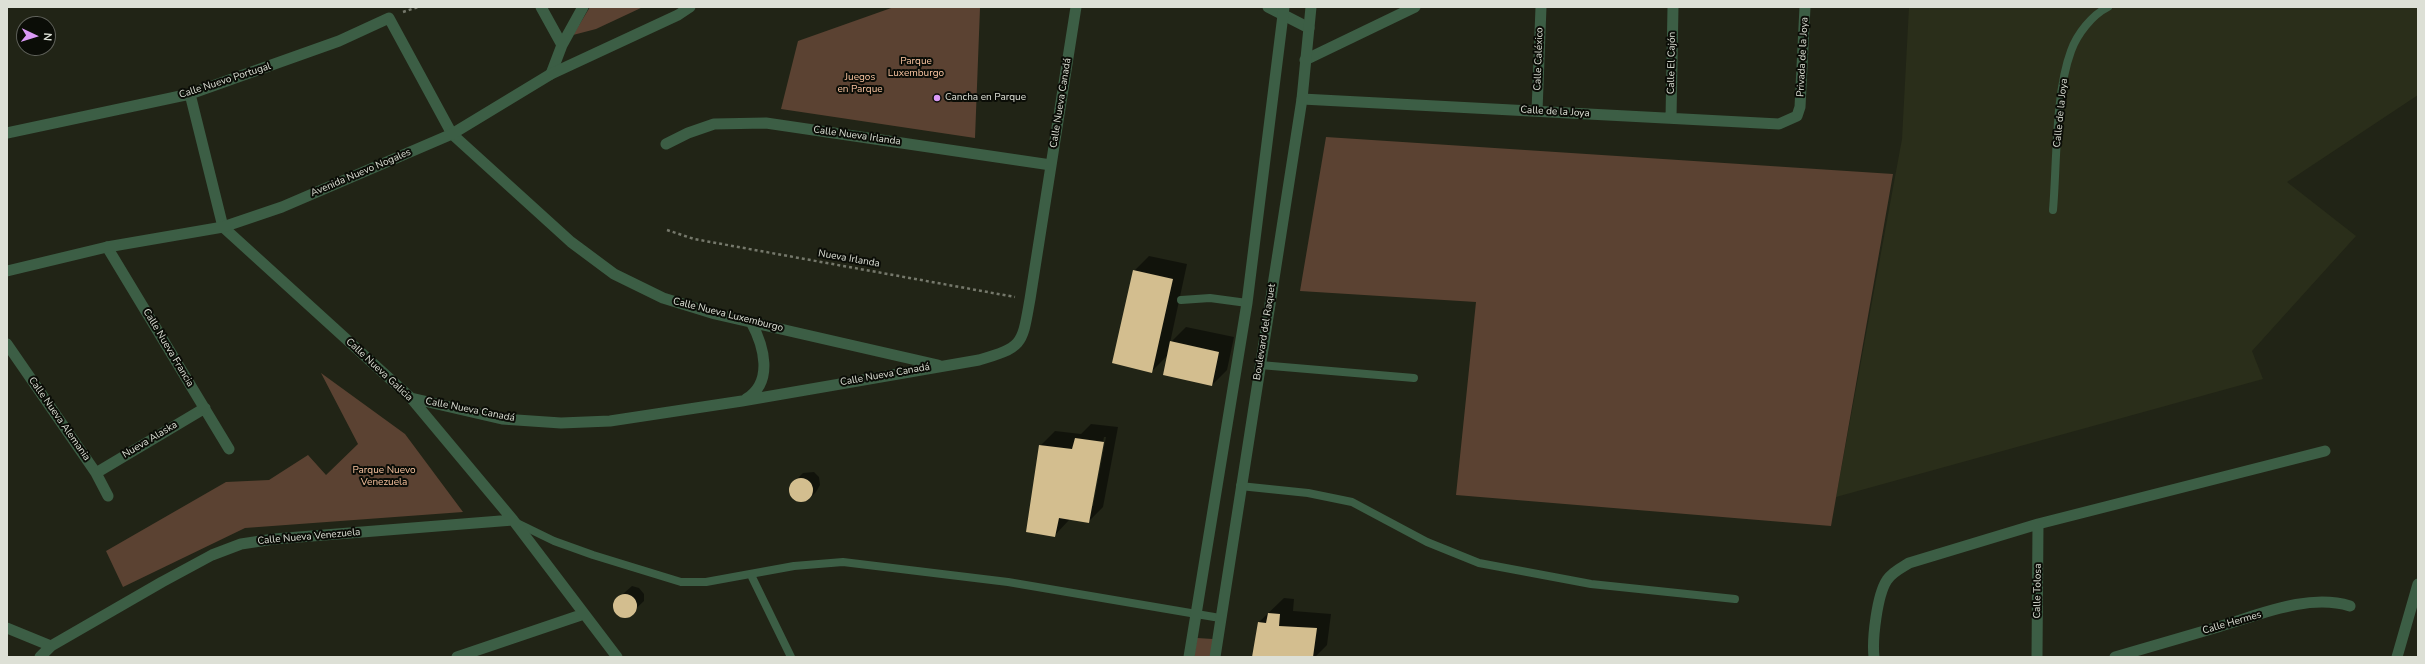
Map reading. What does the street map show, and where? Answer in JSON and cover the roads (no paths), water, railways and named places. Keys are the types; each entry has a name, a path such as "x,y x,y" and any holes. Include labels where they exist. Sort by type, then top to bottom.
{"street":[{"path":"541,7 562,45"},
{"path":"551,74 562,45 583,7"},
{"name":"Avenida Nuevo Nogales","path":"7,271 107,247 223,227 282,207 452,134 551,74 678,15 690,7"},
{"name":"Calle Nueva Canadá","path":"410,398 502,419 561,423 610,421 742,401 938,365 979,360 1004,353 1017,346 1026,325 1076,7"},
{"path":"1268,7 1283,11 1309,28"},
{"name":"Boulevard del Raquet","path":"1215,657 1240,486 1302,99 1311,7"},
{"path":"1305,60 1415,7"},
{"name":"Calle Caléxico","path":"1537,111 1541,7"},
{"name":"Calle El Cajón","path":"1671,118 1673,7"},
{"name":"Privada de la Joya","path":"1800,107 1805,7"},
{"path":"1189,657 1247,303 1283,11"},
{"name":"Calle Nuevo Portugal","path":"7,133 190,94 339,41 389,18"},
{"name":"Calle Nueva Luxemburgo","path":"389,18 452,134 571,242 614,274 663,298 715,314 938,365"},
{"path":"190,94 223,227"},
{"name":"Calle de la Joya","path":"1302,99 1778,124 1797,116 1800,107"},
{"name":"Calle Nueva Irlanda","path":"666,144 688,133 714,124 766,123 1051,165"},
{"name":"Calle Nueva Galicia","path":"223,227 410,398 513,520 617,657"},
{"name":"Calle Nueva Francia","path":"107,247 229,449"},
{"path":"742,401 755,393 763,378 764,357 761,340 751,322"},
{"name":"Calle Nueva Alemania","path":"7,344 96,473 108,496"},
{"name":"Nueva Alaska","path":"96,473 205,408"},
{"path":"1874,657 1873,646 1882,591 1887,580 1897,570 1909,563 2038,524 2325,451"},
{"name":"Calle Nueva Venezuela","path":"40,657 51,646 162,582 212,555 241,544 274,539 513,520"},
{"name":"Calle Tolosa","path":"2037,657 2038,524"},
{"path":"2398,657 2418,584"},
{"name":"Calle Hermes","path":"2115,657 2278,609 2315,602 2339,602 2350,606"},
{"path":"457,657 584,614"},
{"path":"7,628 51,646"}],"lane":[{"name":"Calle de la Joya","path":"2053,210 2062,86 2071,50 2085,26 2108,7"},
{"path":"1181,300 1210,298 1247,303"},
{"path":"1260,365 1414,378"},
{"path":"1240,486 1308,493 1352,502 1427,542 1479,563 1591,584 1735,599"},
{"path":"513,520 554,541 681,582 706,582 820,563 868,564 920,573 1008,582 1220,618"},
{"path":"751,575 792,657"}],"place":[{"name":"Cancha en Parque","path":"937,98"}],"park label":[{"name":"Parque Luxemburgo","path":"916,68"},
{"name":"Juegos en Parque","path":"860,84"},
{"name":"Parque Nuevo Venezuela","path":"384,476"}]}
